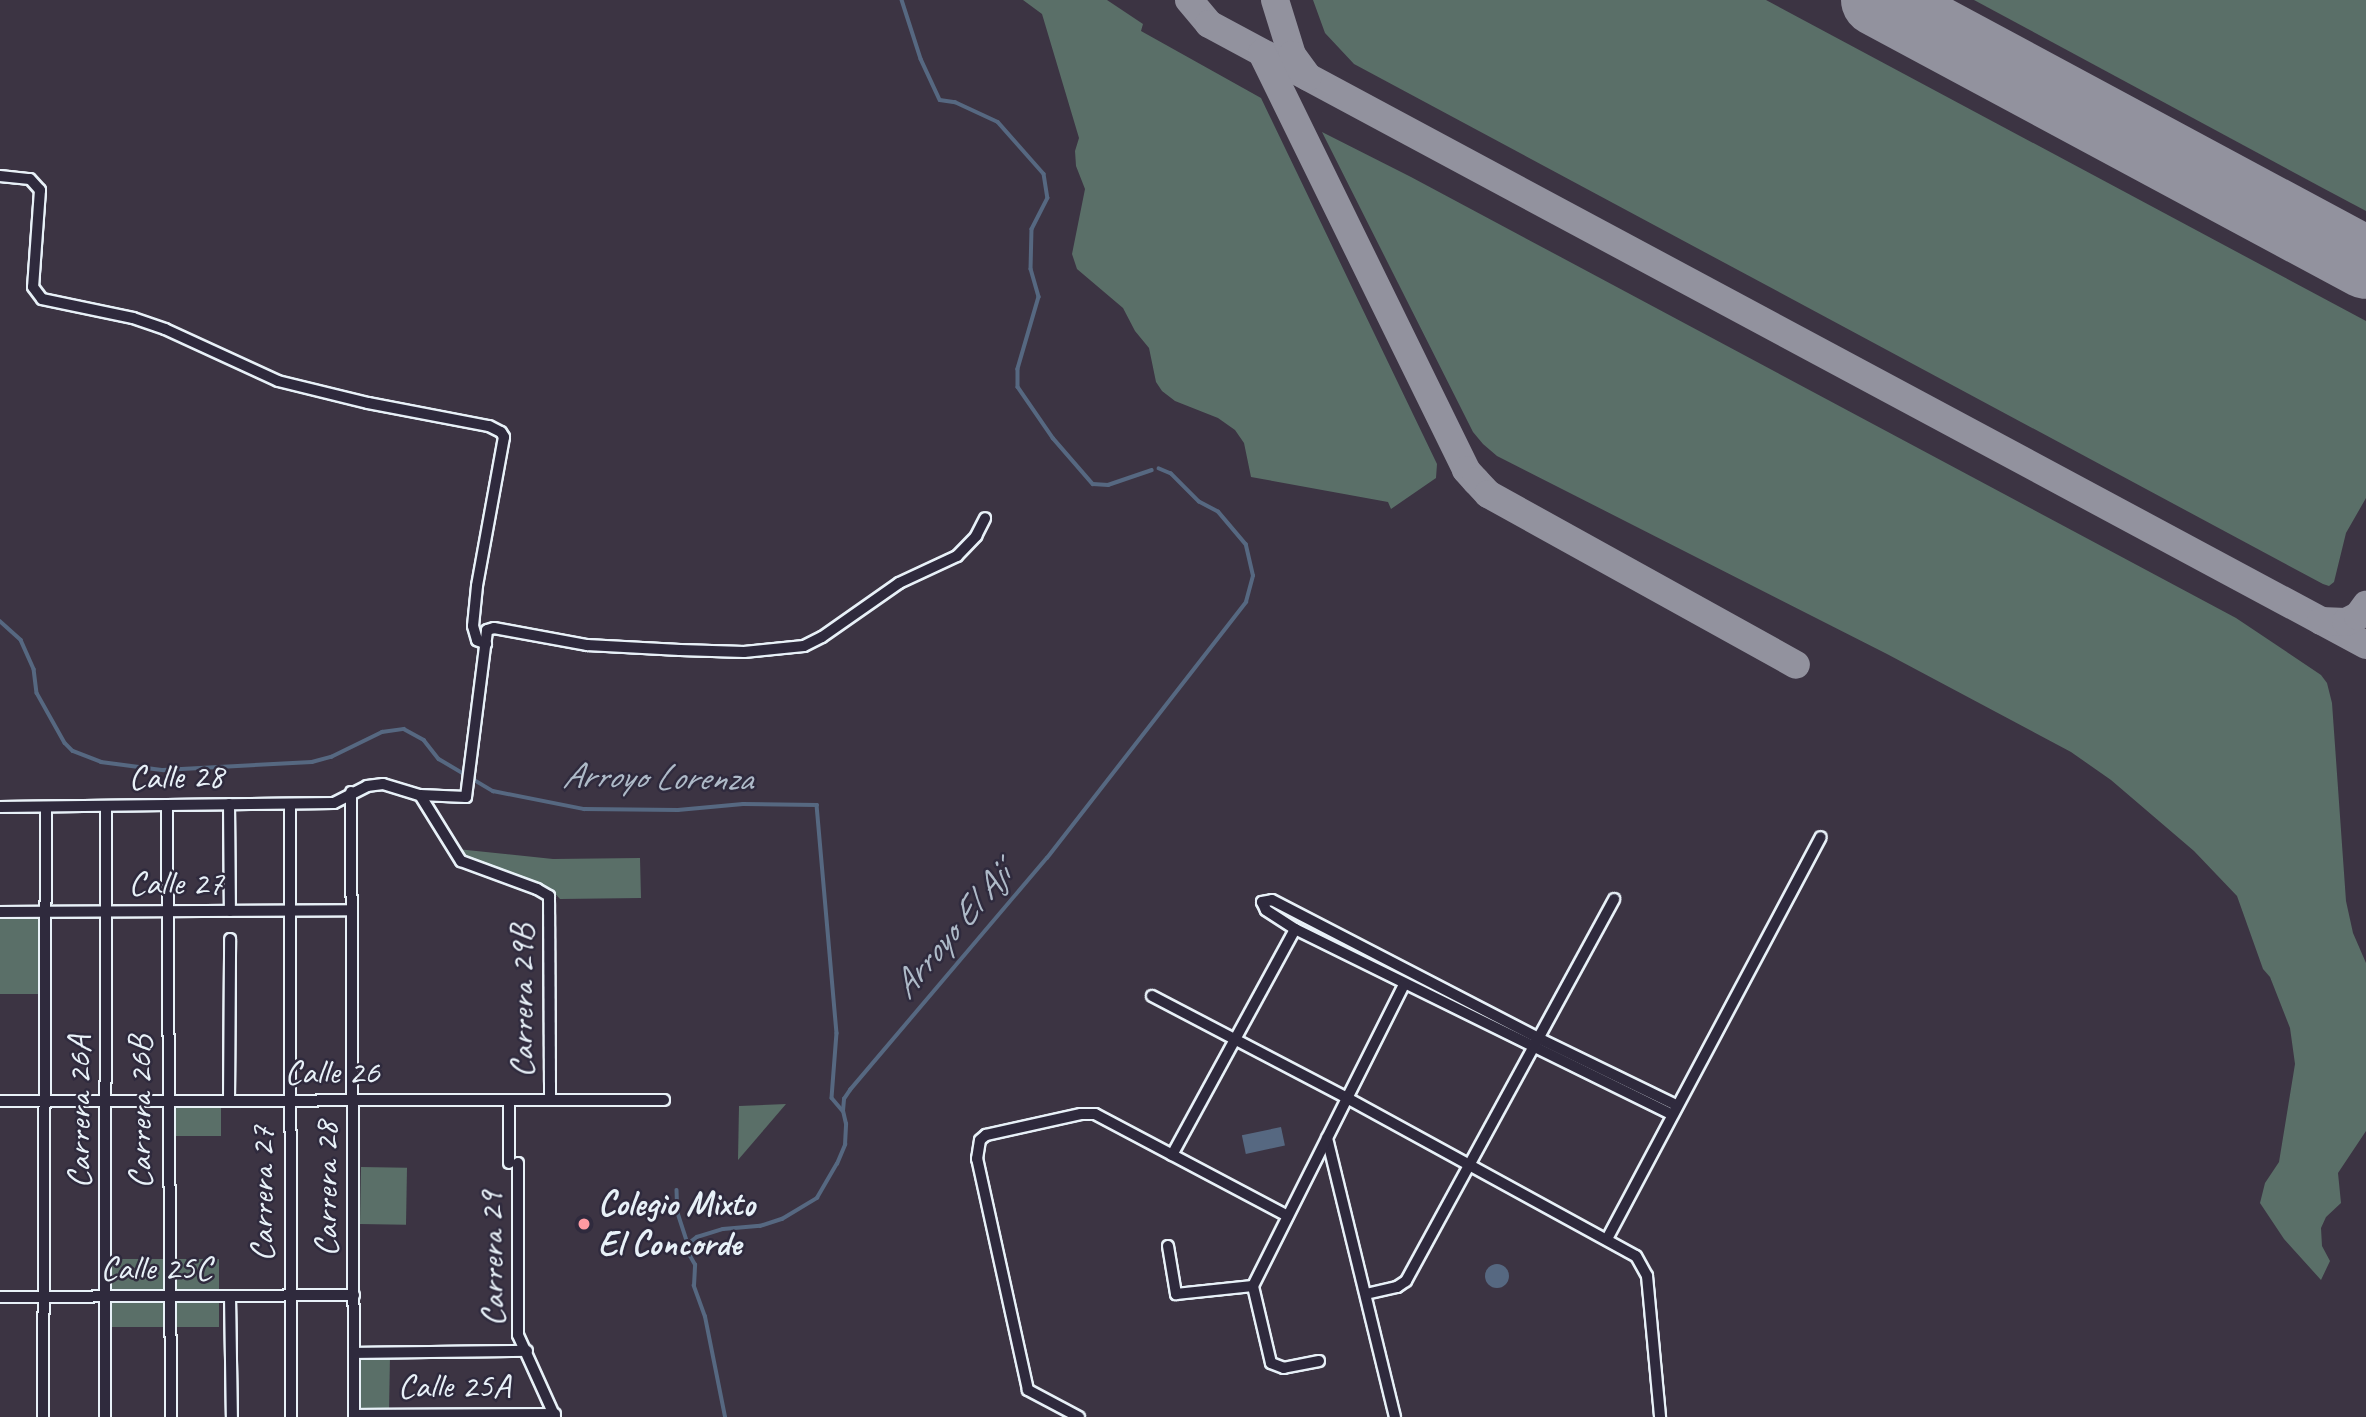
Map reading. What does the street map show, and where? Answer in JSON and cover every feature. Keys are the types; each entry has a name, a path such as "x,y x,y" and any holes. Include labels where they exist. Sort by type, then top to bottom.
{"street":[{"path":"0,176 30,179 40,190 36,212 33,287 46,300 144,321 278,381 369,403 489,426 501,432 504,437 477,586 473,626 477,640 486,644 487,630 494,628 587,645 614,647 744,652 804,646 822,637 899,583 957,556 976,537 985,518"},
{"name":"Calle 28","path":"0,807 334,803 351,792 383,784 420,795 466,797 486,644"},
{"name":"Carrera 28","path":"351,792 354,1416"},
{"name":"Carrera 29B","path":"420,795 461,861 537,889 549,897 550,1099"},
{"path":"229,804 230,911"},
{"name":"Carrera 27","path":"290,804 291,1417"},
{"name":"Carrera 26B","path":"167,806 171,1417"},
{"path":"43,1417 47,1100 46,807"},
{"name":"Carrera 26A","path":"105,1417 106,807"},
{"path":"1607,1239 1674,1110 1751,973 1821,837"},
{"path":"1536,1043 1272,900 1265,899 1262,905 1266,910 1295,929 1404,985 1536,1043 1674,1110"},
{"path":"1366,1294 1397,1287 1406,1281 1614,899"},
{"name":"Calle 27","path":"0,912 352,910"},
{"path":"1172,1155 1295,929"},
{"path":"229,1100 230,939"},
{"path":"1319,1361 1284,1368 1271,1363 1253,1286 1404,985"},
{"path":"1152,996 1347,1098 1636,1256 1647,1276 1660,1417"},
{"name":"Carrera 29","path":"509,1100 518,1335 527,1351"},
{"name":"Calle 26","path":"0,1101 664,1100"},
{"path":"1079,1417 1028,1390 976,1148 986,1135 1088,1114 1288,1216"},
{"path":"1327,1138 1395,1417"},
{"path":"1168,1246 1176,1294 1253,1286"},
{"path":"230,1296 232,1417"},
{"name":"Calle 25C","path":"0,1297 355,1296"},
{"path":"354,1353 527,1351 555,1415"},
{"name":"Calle 25A","path":"354,1416 555,1415"}],"green space":[{"path":"1023,0 1107,0 1143,24 1141,31 1261,98 1437,464 1436,478 1391,509 1388,502 1251,477 1244,443 1235,430 1218,418 1175,401 1162,391 1156,382 1149,348 1135,331 1123,308 1077,269 1072,254 1085,189 1076,166 1075,151 1079,138 1042,14"},
{"path":"1313,0 1766,0 2366,321 2366,498 2346,533 2334,582 2329,586 2323,584 1354,64 1325,33"},
{"path":"1974,0 2366,0 2366,211 2319,186"},
{"path":"1322,132 2236,618 2321,675 2327,683 2332,703 2346,901 2353,933 2366,963 2366,1131 2338,1173 2341,1203 2326,1217 2321,1228 2322,1246 2330,1261 2321,1280 2284,1239 2260,1203 2265,1183 2279,1162 2295,1064 2290,1028 2270,977 2263,969 2237,896 2194,851 2111,780 2071,752 1887,654 1497,456 1473,432"},
{"path":"457,849 553,859 640,858 641,898 560,899 550,888 473,861"},
{"path":"0,919 44,919 44,994 0,994"},
{"path":"171,1103 221,1103 221,1136 171,1136"},
{"path":"786,1104 738,1160 739,1106"},
{"path":"361,1167 407,1168 406,1225 360,1224"},
{"path":"110,1259 219,1259 219,1327 110,1327"},
{"path":"357,1354 390,1355 389,1411 356,1410"}],"water":[{"path":"1281,1127 1285,1146 1246,1154 1242,1135"},
{"path":"1497,1264 1506,1267 1509,1276 1506,1285 1497,1288 1488,1285 1485,1276 1488,1267"}],"waterway":[{"name":"Arroyo El Ají","path":"902,0 921,59 940,100 955,102 998,122 1044,174 1048,198 1032,229 1031,269 1039,297 1018,369 1018,387 1053,438 1093,484 1108,485 1152,470"},
{"name":"Arroyo El Ají","path":"725,1417 705,1317 694,1286 695,1265 687,1251 688,1244 697,1237 723,1229 760,1226 782,1219 817,1198 845,1145 844,1099 850,1090 1047,858 1246,602 1253,576 1246,545 1218,512 1199,502 1171,474 1159,469"},
{"name":"Arroyo Lorenza","path":"0,621 21,640 34,669 37,693 65,743 73,751 101,762 163,770 312,762 331,757 382,732 404,729 424,740 439,759 493,791 584,809 678,810 743,804 817,805 837,1033 832,1098 843,1111"},
{"path":"677,1190 678,1213 688,1244"}],"taxiway":[{"path":"1189,0 1209,24 2366,645"},
{"path":"1275,0 1292,55 1308,77"},
{"path":"1262,53 1466,470 1488,494 1796,665"},
{"path":"2321,621 2346,622 2358,616 2366,605"}],"runway":[{"path":"1877,0 2366,263"}],"place":[{"name":"Colegio Mixto El Concorde","path":"584,1224"}]}
